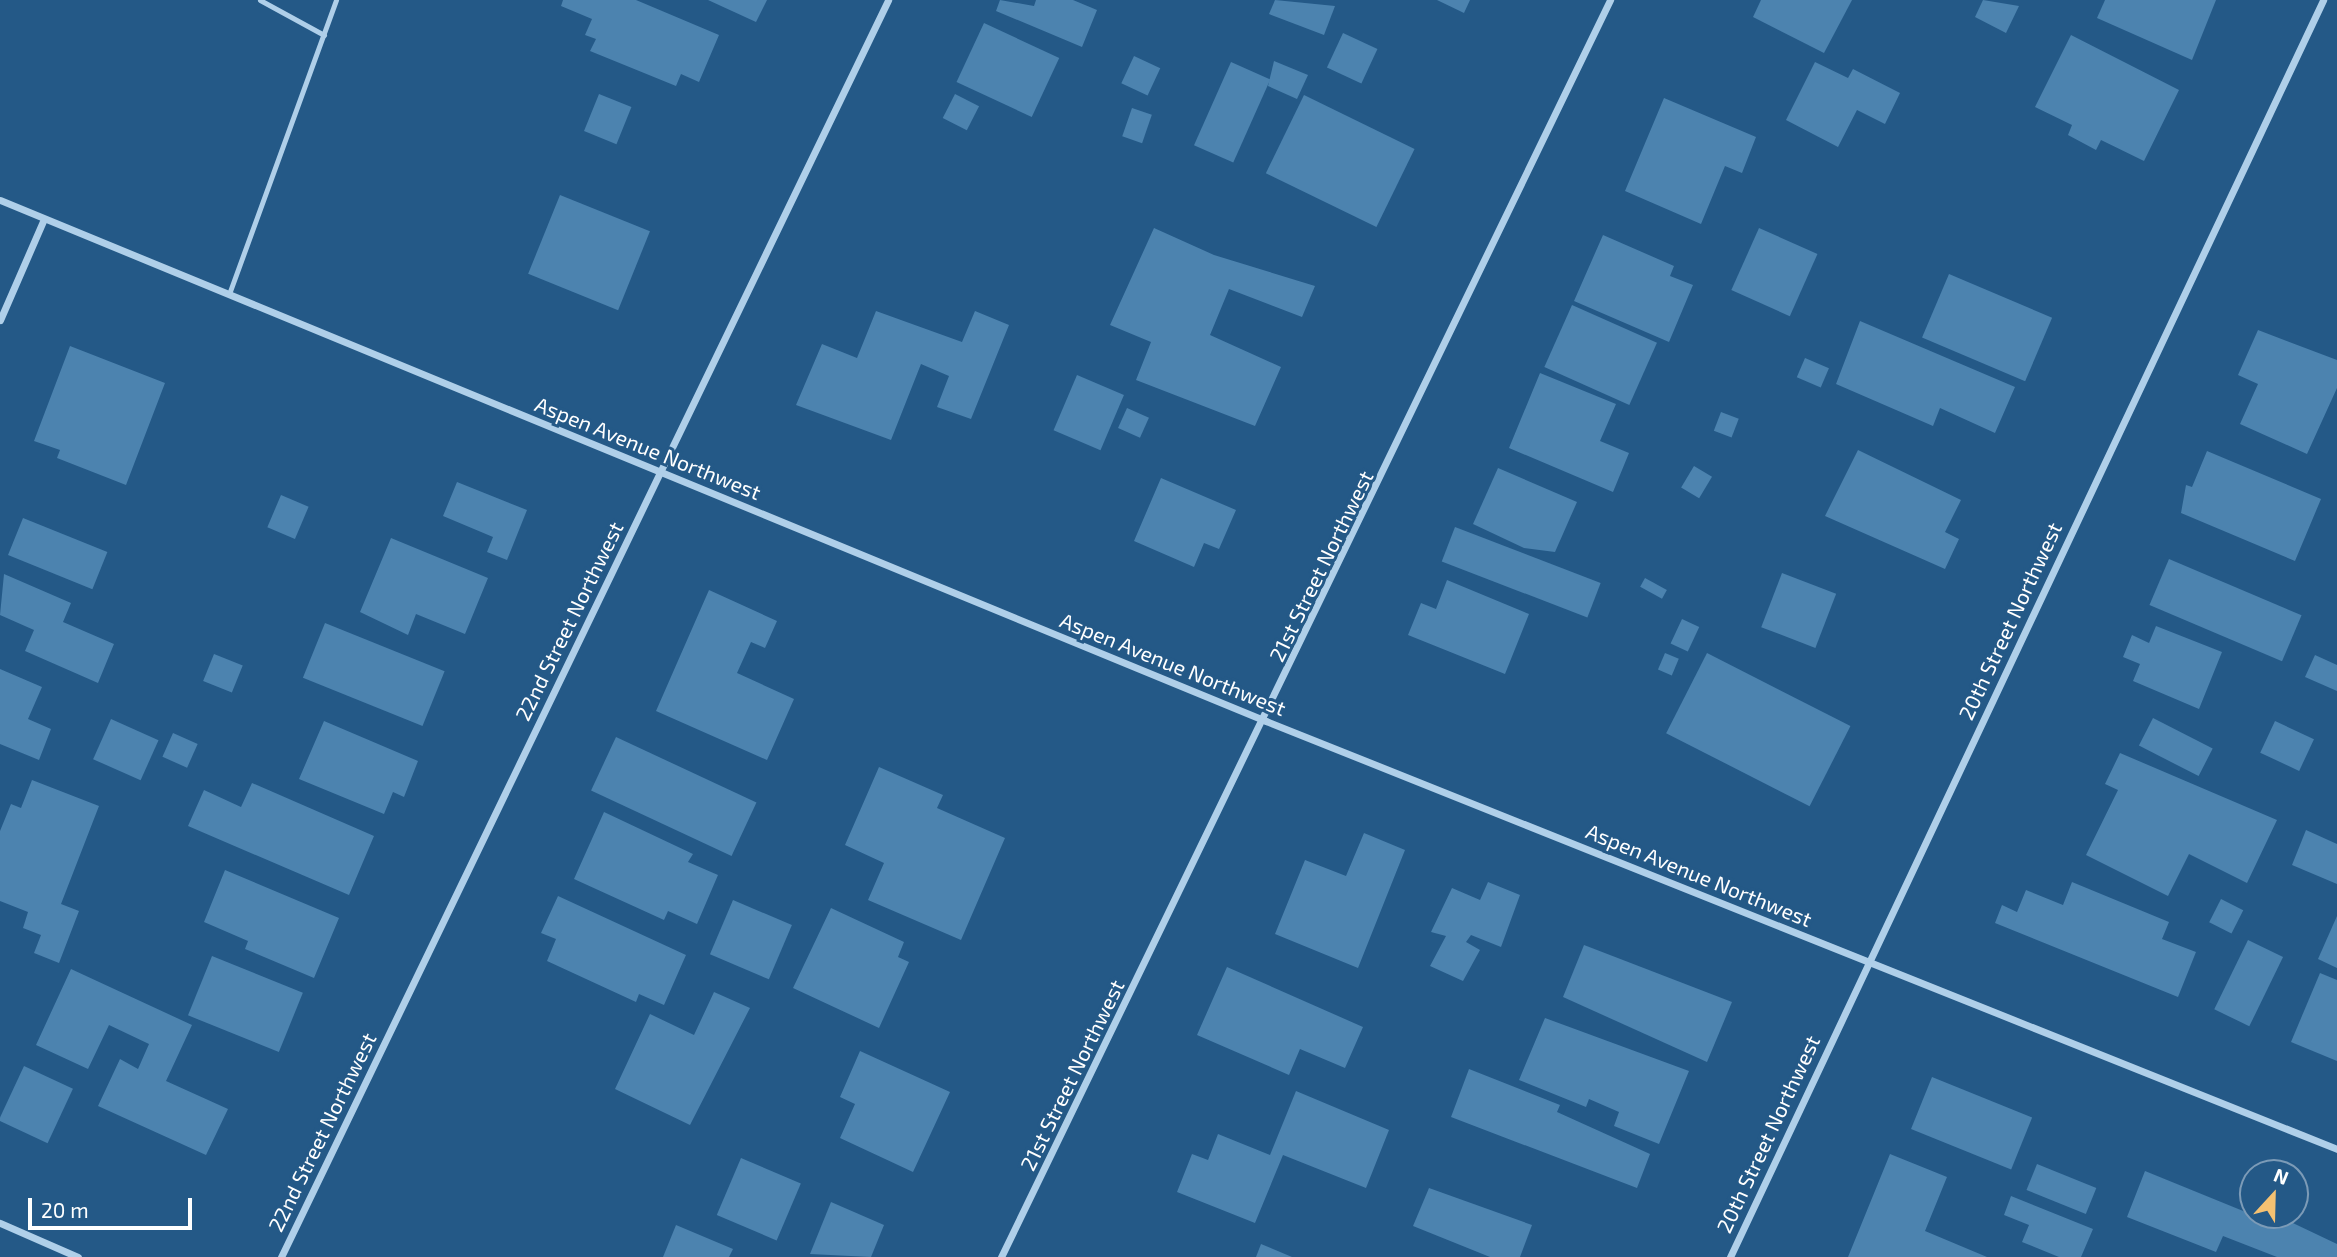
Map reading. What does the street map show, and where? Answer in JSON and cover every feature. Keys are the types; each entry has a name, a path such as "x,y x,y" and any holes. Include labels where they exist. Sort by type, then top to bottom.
{"street":[{"name":"22nd Street Northwest","path":"281,1257 888,0"},
{"name":"21st Street Northwest","path":"1001,1257 1266,721 1611,0"},
{"name":"20th Street Northwest","path":"1730,1257 2323,0"},
{"name":"Aspen Avenue Northwest","path":"0,200 1266,721 2337,1149"},
{"path":"0,320 44,219"},
{"path":"0,1223 78,1257"}],"lane":[{"path":"260,0 324,35"},
{"path":"229,294 336,0"}],"building":[{"path":"563,0 636,0 719,35 699,82 681,74 676,86 590,51 596,39 585,35 592,19 561,6"},
{"path":"708,0 767,0 756,22"},
{"path":"1000,0 1034,6 1036,0 1073,0 1097,10 1082,47 996,11"},
{"path":"1275,0 1335,6 1324,35 1269,14"},
{"path":"1437,0 1470,0 1464,13"},
{"path":"1761,0 1852,0 1824,53 1753,17"},
{"path":"1983,0 2019,6 2006,33 1975,17"},
{"path":"2105,0 2216,0 2192,60 2097,18"},
{"path":"984,23 1059,58 1032,117 957,82"},
{"path":"1343,33 1377,49 1361,83 1327,67"},
{"path":"2071,35 2179,90 2144,161 2101,140 2096,150 2068,135 2072,125 2035,107"},
{"path":"1134,56 1160,68 1148,95 1121,83"},
{"path":"1274,61 1308,75 1297,99 1268,86"},
{"path":"1231,62 1270,79 1233,163 1194,145"},
{"path":"1815,62 1848,78 1853,69 1900,93 1885,124 1857,110 1838,147 1786,120"},
{"path":"599,94 631,107 616,144 584,131"},
{"path":"955,94 979,106 967,130 943,118"},
{"path":"1304,95 1415,149 1376,227 1266,173"},
{"path":"1664,98 1756,137 1742,173 1725,166 1701,224 1625,191"},
{"path":"1132,108 1152,115 1142,143 1122,136"},
{"path":"560,195 650,231 618,310 528,274"},
{"path":"1154,228 1214,255 1315,286 1302,317 1229,289 1210,335 1281,367 1255,426 1136,380 1151,342 1110,325"},
{"path":"1759,228 1817,254 1790,316 1731,290"},
{"path":"1603,235 1674,266 1670,276 1693,285 1669,342 1574,301"},
{"path":"1949,274 2052,318 2025,381 1922,338"},
{"path":"1572,305 1657,343 1629,405 1544,367"},
{"path":"876,311 962,342 975,311 1009,325 971,419 937,407 949,376 921,364 891,440 796,405 822,344 857,358"},
{"path":"1860,321 2015,387 1995,433 1940,408 1933,426 1836,384"},
{"path":"2258,330 2337,360 2337,388 2307,454 2240,424 2258,384 2238,375"},
{"path":"70,346 165,383 126,485 57,458 60,450 34,441"},
{"path":"1805,358 1829,368 1821,387 1797,377"},
{"path":"1540,373 1616,404 1600,441 1629,453 1613,492 1509,448"},
{"path":"1077,375 1124,395 1101,450 1054,430"},
{"path":"1127,408 1149,418 1140,438 1118,428"},
{"path":"1721,412 1739,419 1732,437 1714,431"},
{"path":"1858,450 1961,500 1945,532 1959,539 1945,569 1825,516"},
{"path":"2207,451 2321,499 2295,561 2181,513 2186,485 2192,487"},
{"path":"1694,466 1712,477 1699,498 1681,487"},
{"path":"1498,468 1577,502 1555,552 1524,548 1473,524"},
{"path":"1161,478 1236,510 1219,549 1204,543 1194,567 1134,541"},
{"path":"457,482 527,510 507,560 487,552 493,537 443,516"},
{"path":"281,495 309,507 295,539 267,527"},
{"path":"23,518 107,552 92,589 8,555"},
{"path":"1455,527 1601,583 1587,617 1442,562"},
{"path":"391,538 488,578 465,634 416,614 408,635 360,612"},
{"path":"2169,559 2302,615 2282,661 2149,605"},
{"path":"1782,573 1836,594 1815,648 1761,627"},
{"path":"4,574 71,603 63,622 114,644 98,683 25,651 34,630 0,615"},
{"path":"1645,578 1667,590 1662,599 1640,587"},
{"path":"1447,580 1529,614 1505,674 1408,635 1421,603 1436,609"},
{"path":"709,590 777,621 765,648 751,642 737,673 794,699 767,760 656,711"},
{"path":"1682,619 1699,627 1688,652 1671,643"},
{"path":"325,623 445,671 423,726 303,678"},
{"path":"2156,626 2222,652 2199,709 2133,681 2140,664 2123,657 2132,635 2149,643"},
{"path":"1665,653 1679,659 1672,675 1658,670"},
{"path":"1707,653 1850,726 1810,806 1666,733"},
{"path":"214,654 243,666 232,693 203,681"},
{"path":"2315,655 2337,665 2337,691 2305,677"},
{"path":"0,669 42,687 28,719 51,729 39,760 0,744"},
{"path":"2153,718 2213,748 2199,776 2139,746"},
{"path":"111,719 159,740 141,780 93,759"},
{"path":"324,721 418,761 404,797 393,792 384,814 299,779"},
{"path":"2275,721 2314,739 2299,771 2260,753"},
{"path":"173,733 198,744 187,768 162,757"},
{"path":"616,737 756,803 732,856 591,790"},
{"path":"2120,753 2277,820 2247,883 2189,854 2168,896 2086,855 2118,790 2105,784"},
{"path":"879,767 943,795 937,808 1005,838 961,940 868,900 884,863 845,845"},
{"path":"32,780 99,806 61,904 79,911 59,963 34,953 41,935 23,928 28,912 0,901 0,831 11,804 21,808"},
{"path":"252,783 374,836 349,895 188,826 204,790 241,807"},
{"path":"604,812 693,854 688,862 718,875 697,924 668,911 664,920 574,879"},
{"path":"2306,830 2337,844 2337,884 2292,865"},
{"path":"1364,833 1405,850 1358,968 1275,934 1305,860 1346,876"},
{"path":"225,870 339,918 314,978 245,949 248,941 204,922"},
{"path":"1488,882 1520,895 1501,947 1471,935 1466,942 1480,950 1463,981 1430,966 1446,936 1431,932 1452,888 1480,900"},
{"path":"2072,882 2169,922 2162,939 2196,952 2178,997 1995,923 2002,905 2017,912 2026,890 2063,905"},
{"path":"558,896 686,955 664,1005 639,994 636,1002 547,961 556,939 541,933"},
{"path":"2221,899 2243,910 2231,934 2209,922"},
{"path":"733,900 792,925 769,979 710,954"},
{"path":"831,908 904,942 898,957 909,962 879,1028 793,988"},
{"path":"2337,916 2337,968 2318,959"},
{"path":"2248,940 2283,957 2249,1026 2214,1009"},
{"path":"1584,945 1732,1002 1707,1062 1563,997"},
{"path":"212,956 303,993 279,1052 188,1015"},
{"path":"1227,967 1363,1027 1345,1068 1300,1049 1289,1075 1197,1035"},
{"path":"71,969 192,1025 166,1081 228,1109 206,1155 98,1106 120,1059 138,1069 149,1044 109,1025 88,1069 36,1045"},
{"path":"2320,973 2337,980 2337,1061 2291,1042"},
{"path":"714,992 750,1008 690,1125 615,1089 650,1014 694,1035"},
{"path":"1545,1018 1689,1071 1659,1144 1614,1126 1619,1112 1589,1099 1586,1107 1519,1080"},
{"path":"860,1051 950,1092 913,1172 840,1138 855,1104 840,1097"},
{"path":"24,1066 73,1089 48,1143 0,1121"},
{"path":"1469,1069 1560,1105 1557,1112 1650,1154 1637,1188 1451,1117"},
{"path":"1932,1077 2032,1117 2011,1169 1911,1129"},
{"path":"1296,1091 1389,1130 1366,1188 1283,1155 1255,1223 1177,1192 1192,1154 1208,1160 1218,1134 1270,1155"},
{"path":"1890,1154 1947,1177 1925,1231 1987,1257 1848,1257"},
{"path":"741,1158 801,1183 777,1240 717,1215"},
{"path":"2037,1164 2096,1188 2086,1214 2027,1190"},
{"path":"2145,1171 2239,1209 2239,1229 2305,1229 2337,1244 2337,1257 2277,1257 2223,1236 2216,1252 2127,1217"},
{"path":"1429,1188 1532,1225 1520,1257 1490,1257 1413,1226"},
{"path":"2011,1196 2093,1229 2081,1257 2059,1257 2022,1242 2029,1225 2004,1215"},
{"path":"831,1202 884,1225 871,1257 810,1254"},
{"path":"676,1225 733,1249 729,1257 663,1257"},
{"path":"1261,1244 1292,1257 1256,1257"}]}
